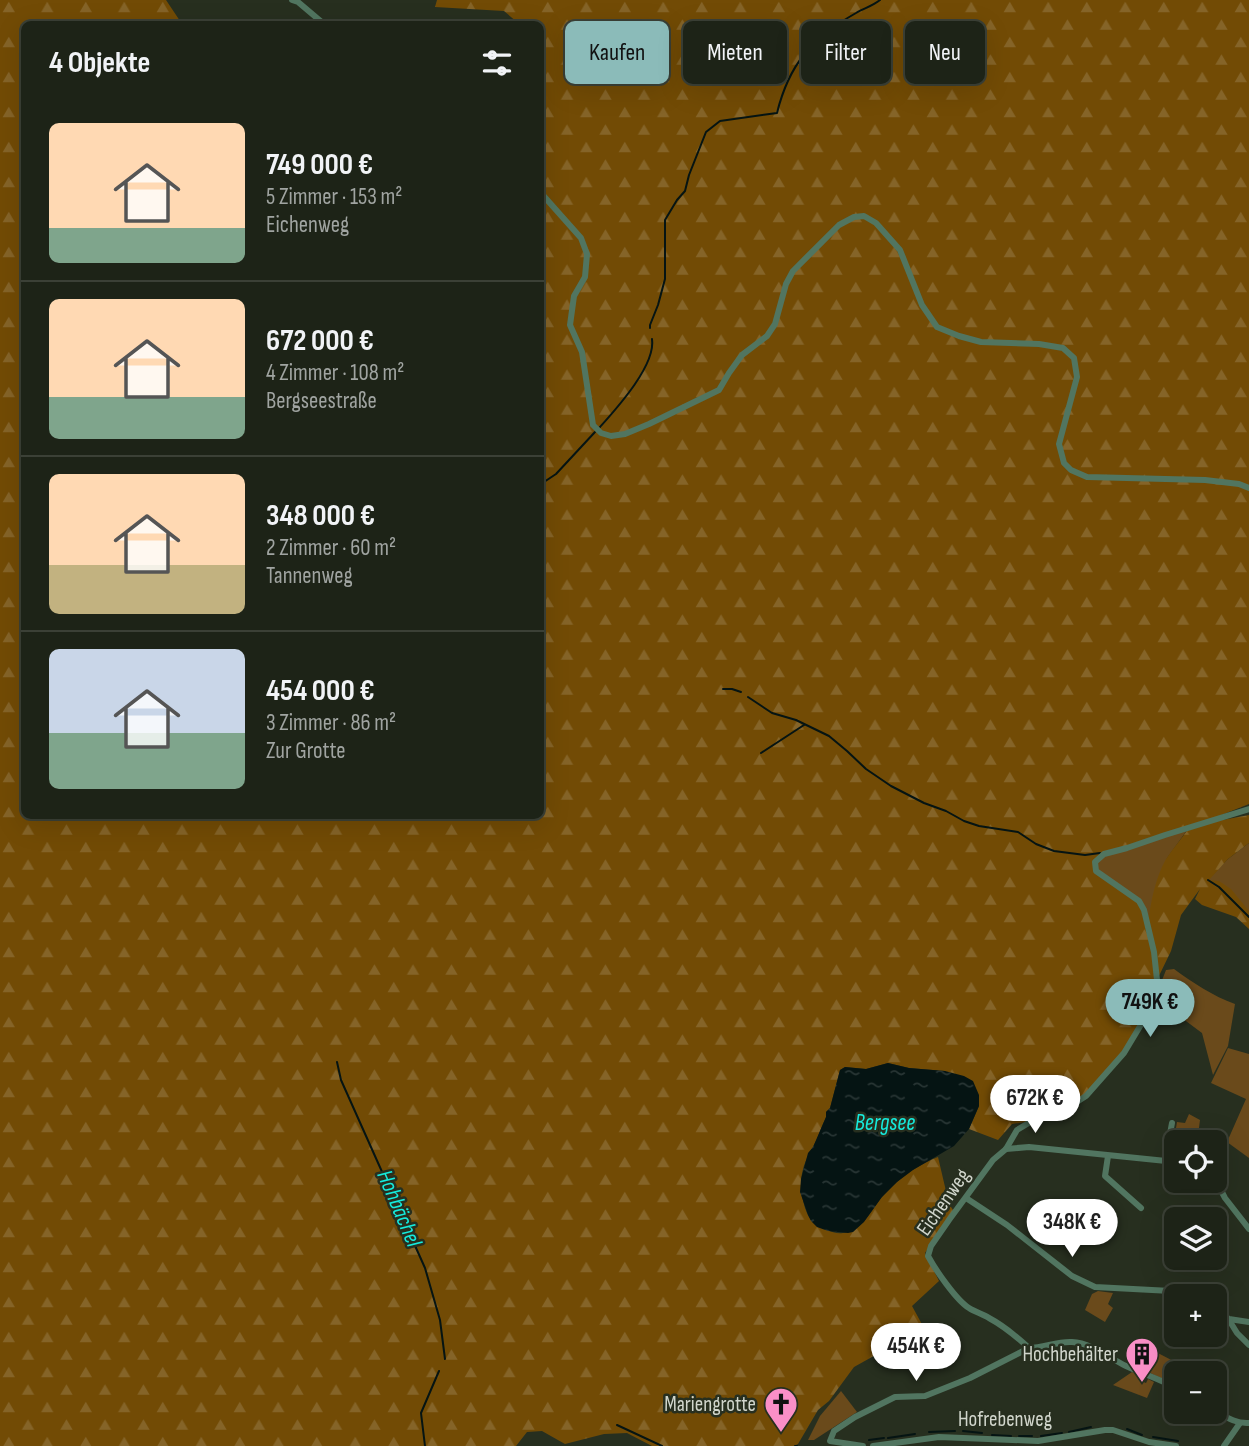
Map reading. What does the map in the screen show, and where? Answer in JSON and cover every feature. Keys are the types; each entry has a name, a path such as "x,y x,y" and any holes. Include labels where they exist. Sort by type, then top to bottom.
{"street":[{"path":"292,0 320,21"},
{"path":"544,197 581,239 587,254 585,277 574,296 570,325 582,352 593,425 601,433 611,436 625,434 719,390 742,355 766,336 775,324 786,285 793,271 839,226 854,217 864,216 876,223 900,250 922,305 937,327 981,342 1039,344 1063,348 1074,358 1077,377 1059,444 1064,463 1071,470 1087,477 1205,480 1239,484 1249,488"},
{"name":"Eichenweg","path":"1029,1348 1010,1331 961,1301 933,1266 928,1256 931,1246 993,1160 1006,1149 1017,1130 1032,1121 1058,1114 1086,1096 1124,1053 1151,1008 1157,980 1144,909 1139,901 1096,871 1096,862 1106,853 1249,809"},
{"path":"1171,1130 1172,1123"},
{"path":"1006,1149 1029,1147 1164,1161"},
{"path":"1108,1156 1105,1176 1141,1208"},
{"path":"1222,1193 1249,1229"},
{"path":"966,1198 1007,1225 1072,1276 1095,1287 1164,1291"},
{"path":"1229,1319 1249,1322"},
{"path":"1229,1319 1237,1333 1249,1345"},
{"path":"863,1446 830,1441 834,1431 895,1397 925,1396 970,1378 1029,1348 1061,1342 1090,1346 1125,1366 1164,1383"},
{"path":"1227,1416 1240,1423 1249,1423"},
{"path":"1224,1446 1240,1423"},
{"name":"Hofrebenweg","path":"873,1446 939,1437 1038,1441 1113,1430 1149,1442 1176,1446"}],"shaded area":[{"path":"1190,826 1167,858 1148,925 1096,871 1095,862 1104,854"},
{"path":"1249,843 1249,917 1208,880 1228,859"},
{"path":"1174,969 1203,989 1235,1004 1228,1046 1213,1075 1202,1033 1155,998 1166,970"},
{"path":"1228,1048 1249,1054 1249,1158 1227,1142 1246,1099 1211,1083"},
{"path":"1189,1114 1200,1120 1199,1130 1176,1130 1177,1122 1185,1123"},
{"path":"1098,1291 1113,1293 1108,1304 1113,1308 1105,1322 1085,1310 1092,1294"},
{"path":"1156,1352 1173,1361 1164,1361 1164,1379 1146,1371"},
{"path":"1132,1372 1141,1376 1139,1380 1146,1383 1148,1379 1154,1382 1147,1398 1113,1385"},
{"path":"841,1391 857,1412 814,1440 808,1440 820,1416"}],"green space":[{"path":"0,0 166,0 180,21 21,21 21,819 544,819 544,21 516,21 504,11 435,7 437,0 1249,0 1249,804 1196,825 1249,815 1249,843 1228,859 1209,880 1219,881 1231,889 1249,911 1249,929 1236,917 1202,905 1195,899 1200,889 1181,915 1171,951 1157,980 1149,1008 1124,1053 1086,1096 1058,1114 1012,1124 998,1140 969,1129 979,1106 945,1071 888,1063 866,1069 845,1067 840,1070 830,1108 803,1169 801,1192 805,1208 813,1222 837,1233 855,1229 902,1178 938,1157 949,1204 953,1210 925,1253 939,1281 912,1306 924,1328 854,1367 829,1401 818,1410 798,1444 652,1446 627,1433 604,1434 565,1444 542,1431 527,1432 516,1446 0,1446","holes":["1189,828 1162,867 1154,890 1148,923 1134,899 1096,871 1096,862 1104,854"]}],"water":[{"name":"Bergsee","path":"888,1063 964,1076 973,1081 979,1095 979,1106 969,1129 954,1146 897,1182 853,1232 828,1231 817,1227 808,1215 800,1192 801,1179 808,1153 830,1108 840,1070 845,1067 866,1069"}],"waterway":[{"path":"650,328 665,279 665,220 685,191 706,132 720,121 777,113 788,80 804,54 840,22 880,0"},
{"path":"600,427 642,373 652,349 652,339"},
{"path":"544,482 556,474 595,432"},
{"path":"723,689 741,692"},
{"path":"748,697 772,713 796,720 829,736 866,769 891,786 964,821 1018,832 1036,844 1054,851 1085,855 1100,853"},
{"path":"761,753 804,725"},
{"path":"1208,880 1219,887 1249,917"},
{"name":"Hohbächel","path":"337,1062 341,1080 425,1268 440,1320 445,1359"},
{"name":"Hohbächel","path":"425,1446 421,1413 439,1371"},
{"path":"617,1425 662,1446"},
{"path":"1069,1432 1091,1427"},
{"path":"1127,1429 1142,1435"},
{"path":"929,1432 955,1431"},
{"path":"963,1431 982,1433"},
{"path":"1041,1436 1062,1433"},
{"path":"888,1438 915,1434"},
{"path":"992,1435 1011,1436"},
{"path":"1019,1436 1032,1436"},
{"path":"1153,1437 1178,1441"},
{"path":"869,1440 884,1438"}],"place":[{"name":"Hochbehälter","path":"1142,1384"},
{"name":"Mariengrotte","path":"781,1434"}]}
